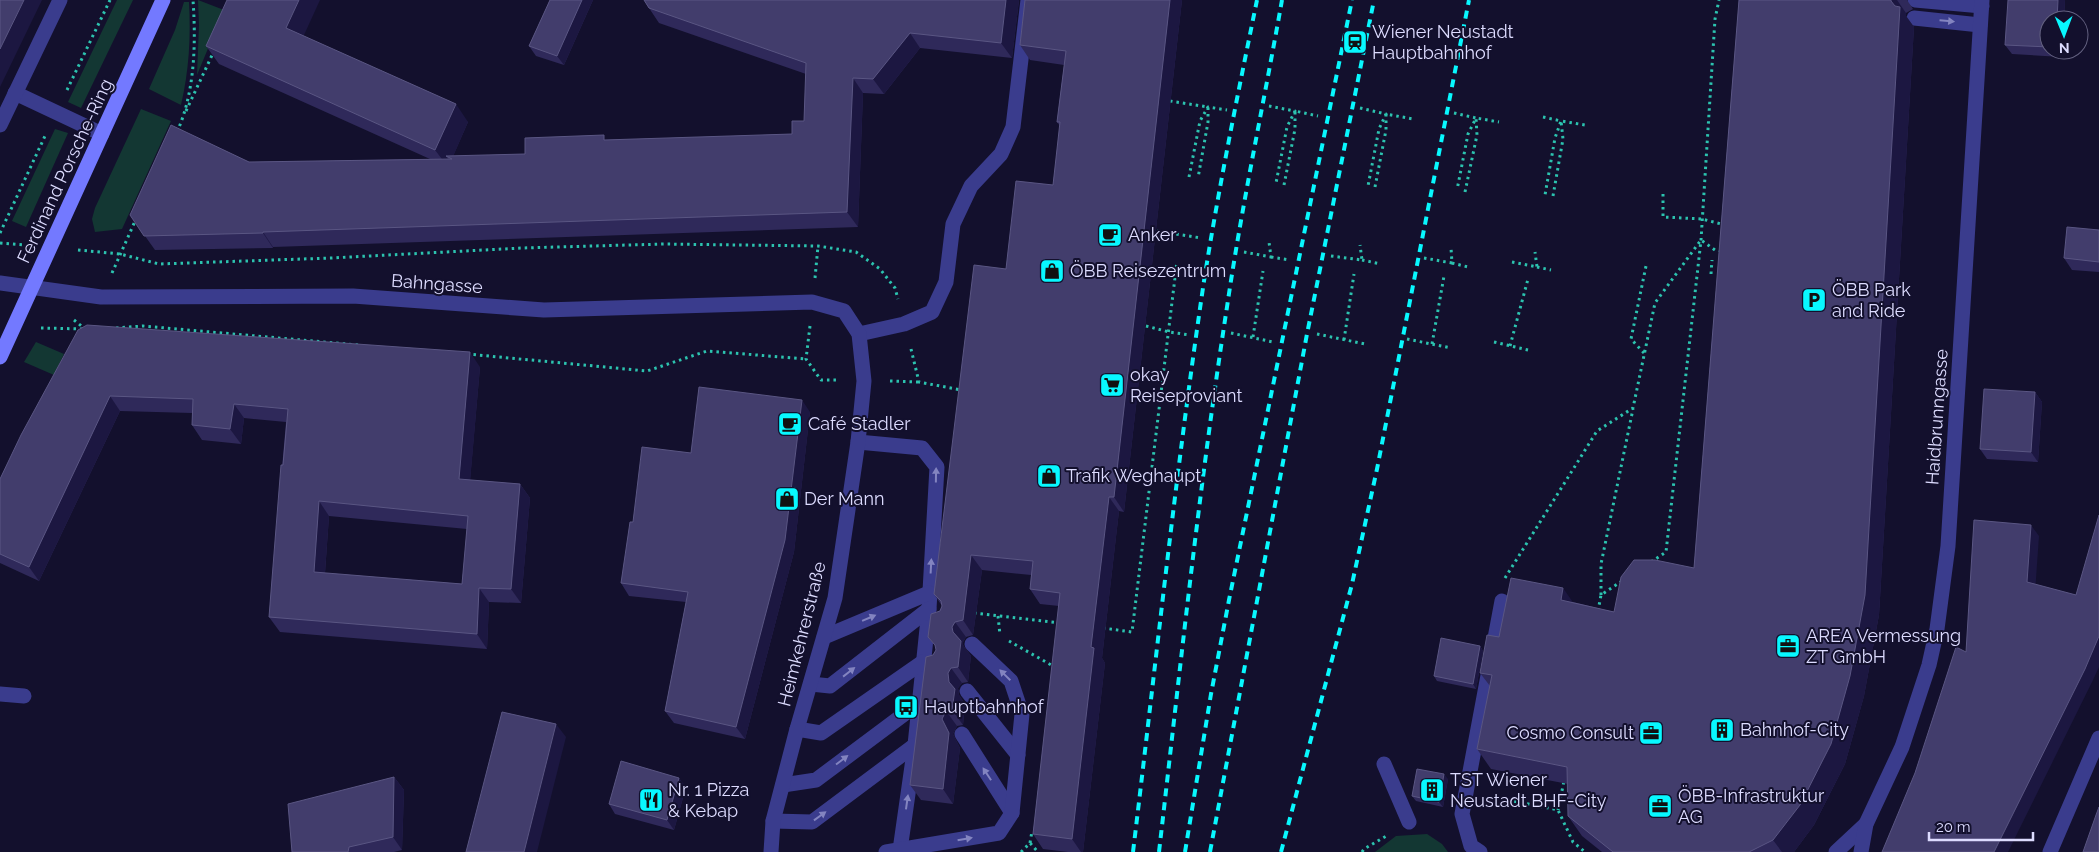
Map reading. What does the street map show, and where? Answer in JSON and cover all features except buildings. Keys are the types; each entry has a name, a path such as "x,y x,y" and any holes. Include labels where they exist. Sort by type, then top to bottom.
{"street":[{"path":"0,125 60,0"},
{"name":"Ferdinand Porsche-Ring","path":"0,357 163,0"},
{"path":"859,334 904,324 932,312 946,282 953,224 971,186 1001,154 1013,127 1028,0"},
{"path":"1916,0 1982,3"},
{"name":"Haidbrunngasse","path":"1861,852 1866,824 1902,747 1929,665 1937,629 1948,546 1982,3"},
{"path":"1914,18 1980,24"},
{"path":"15,93 102,134"},
{"name":"Bahngasse","path":"0,283 101,297 353,296 544,310 812,302 844,311 859,334"},
{"name":"Heimkehrerstraße","path":"771,852 773,820 835,598 858,442 864,381 859,334"},
{"path":"858,442 922,448 937,467 929,593 928,659 924,700 893,851 998,833 1012,813 1022,714 1011,680 972,644"},
{"path":"824,637 929,593"},
{"path":"1480,852 1471,846 1462,814 1502,600"},
{"path":"929,609 943,620"},
{"path":"811,684 830,686 929,609"},
{"path":"797,729 822,733 928,659"},
{"path":"967,691 1018,755"},
{"path":"0,694 24,696"},
{"path":"783,785 816,780 924,700"},
{"path":"962,734 1012,813"},
{"path":"2050,852 2099,738"},
{"path":"773,820 812,822 915,745"},
{"path":"1384,764 1409,822"},
{"name":"Haidbrunngasse","path":"1836,852 1866,824"}],"path":[{"path":"184,116 192,76 195,25 193,0"},
{"path":"1650,563 1666,552 1701,240 1714,29 1719,0"},
{"path":"176,134 217,45"},
{"path":"1170,101 1227,110"},
{"path":"1190,176 1200,120 1208,106"},
{"path":"1198,178 1208,122 1208,106"},
{"path":"1269,106 1318,116"},
{"path":"1360,108 1413,118"},
{"path":"1276,183 1287,127 1295,111"},
{"path":"1284,185 1295,129 1295,111"},
{"path":"1454,113 1499,122"},
{"path":"1368,186 1379,129 1386,114"},
{"path":"1375,186 1386,130 1386,114"},
{"path":"1542,117 1584,125"},
{"path":"1457,190 1468,134 1476,118"},
{"path":"1465,192 1476,135 1476,118"},
{"path":"1545,194 1554,138 1561,121"},
{"path":"1553,196 1564,140 1561,121"},
{"path":"1663,194 1663,217 1702,219 1725,225"},
{"path":"81,338 140,211"},
{"path":"1157,231 1201,238"},
{"path":"1701,240 1715,250 1721,251"},
{"path":"1597,615 1601,595 1601,564 1655,302 1701,240"},
{"path":"1269,242 1271,257"},
{"path":"120,254 160,264 646,244 818,246 856,252 880,269 895,288 919,382 966,391"},
{"path":"1360,245 1362,260"},
{"path":"1451,248 1452,264"},
{"path":"1244,252 1290,260"},
{"path":"1535,252 1537,267"},
{"path":"1331,256 1381,264"},
{"path":"1424,258 1468,267"},
{"path":"1711,274 1712,260"},
{"path":"1094,627 1132,632 1177,261"},
{"path":"1512,262 1551,270"},
{"path":"1645,353 1630,339 1646,266"},
{"path":"1253,337 1263,271"},
{"path":"1344,340 1354,274"},
{"path":"1432,344 1444,276"},
{"path":"1510,346 1528,280"},
{"path":"114,328 143,326 367,345"},
{"path":"1146,326 1190,335"},
{"path":"1231,333 1273,342"},
{"path":"1317,334 1365,344"},
{"path":"1407,339 1451,348"},
{"path":"1494,342 1528,350"},
{"path":"465,354 647,371 707,351 806,359"},
{"path":"1502,600 1505,578 1597,431 1633,408"},
{"path":"1601,595 1625,579"},
{"path":"969,612 1065,624"},
{"path":"1564,780 1558,810 1573,842 1585,852"},
{"path":"1462,814 1513,801 1558,810"},
{"path":"1022,852 1030,843 1038,852"}],"green space":[{"path":"117,0 133,0 81,108 68,102"},
{"path":"198,0 224,10 197,75 199,25"},
{"path":"184,2 189,2 190,28 188,67 181,105 149,89 175,30"},
{"path":"141,109 171,121 122,229 95,232 92,219 95,208"},
{"path":"55,129 68,133 26,227 12,221"},
{"path":"36,342 64,354 54,375 24,362"},
{"path":"1427,834 1442,844 1448,852 1375,852 1396,836"}],"railway":[{"path":"1133,852 1175,495 1204,281 1222,175 1257,0"},
{"path":"1159,852 1190,579 1217,375 1239,230 1282,0"},
{"path":"1185,852 1211,694 1229,600 1352,0"},
{"path":"1210,852 1307,334 1374,0"},
{"path":"1281,852 1352,584 1377,469 1469,0"}],"place":[{"name":"Wiener Neustadt Hauptbahnhof","path":"1355,42"},
{"name":"Anker","path":"1110,235"},
{"name":"ÖBB Reisezentrum","path":"1052,271"},
{"name":"ÖBB Park and Ride","path":"1814,300"},
{"name":"okay Reiseproviant","path":"1112,385"},
{"name":"Café Stadler","path":"790,424"},
{"name":"Trafik Weghaupt","path":"1049,476"},
{"name":"Der Mann","path":"787,499"},
{"name":"AREA Vermessung ZT GmbH","path":"1788,646"},
{"name":"Hauptbahnhof","path":"906,707"},
{"name":"Bahnhof-City","path":"1722,730"},
{"name":"Cosmo Consult","path":"1651,733"},
{"name":"TST Wiener Neustadt BHF-City","path":"1432,790"},
{"name":"Nr. 1 Pizza & Kebap","path":"651,800"},
{"name":"ÖBB-Infrastruktur AG","path":"1660,806"}]}
